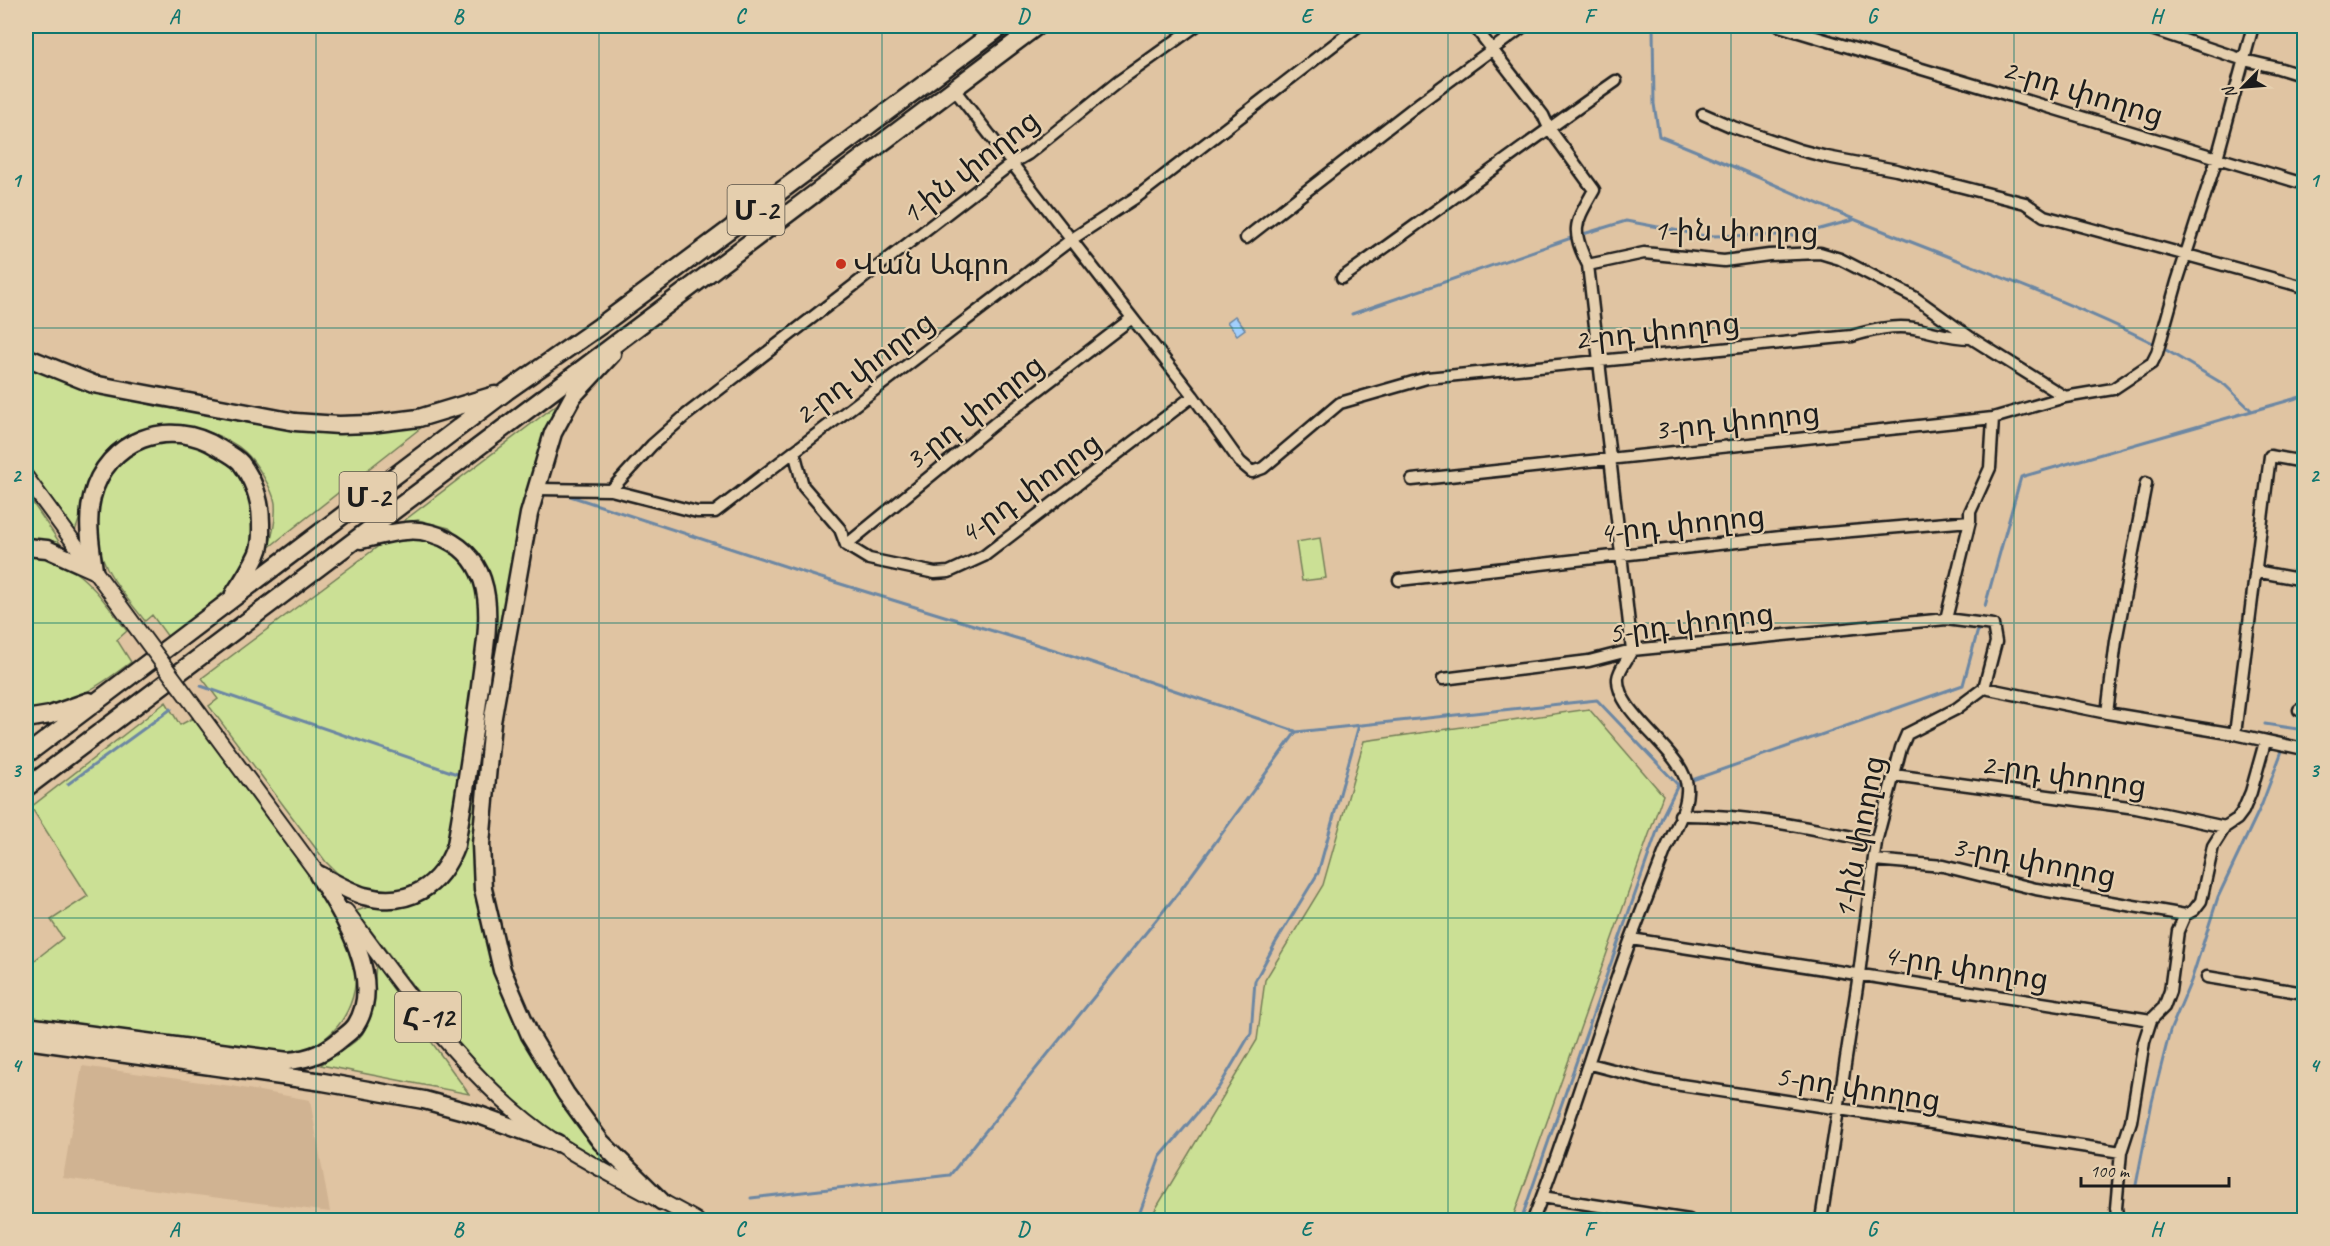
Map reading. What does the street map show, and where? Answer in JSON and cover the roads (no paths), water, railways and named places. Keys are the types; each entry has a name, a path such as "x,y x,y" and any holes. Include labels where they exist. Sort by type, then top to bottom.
{"highway":[{"name":"Մ-2","path":"26,755 507,391 609,319 1002,26"},
{"name":"Մ-2","path":"26,788 1037,26"},
{"path":"622,338 610,357 573,396 553,433 529,514 492,722 481,843 483,888 502,970 530,1035 566,1094 601,1142 661,1201"},
{"path":"26,357 93,384 295,422 339,425 370,424 419,418 507,391"},
{"path":"26,547 47,549 94,570 90,506 97,483 112,457 141,439 170,434 189,435 210,442 240,461 254,487 261,508 261,538 258,554 230,602"},
{"path":"318,874 352,892 366,897 382,898 409,896 430,885 441,874 450,862 456,845 481,680 488,606 484,583 475,564 461,548 444,537 425,532 407,531 356,541"},
{"path":"26,719 50,715 104,696"},
{"path":"26,1026 288,1061 308,1059 329,1049 356,1026 365,1002 364,980 355,938 318,874"},
{"path":"26,1040 323,1082 424,1100 488,1118 557,1143"}],"main road":[{"path":"26,477 94,570"},
{"name":"Հ-12","path":"94,570 394,976 476,1075 514,1111 557,1143 696,1221"}],"street":[{"name":"1-ին փողոց","path":"610,490 652,445 686,415 1011,164 1028,154 1119,81 1196,26"},
{"name":"2-րդ փողոց","path":"536,489 610,490 697,512 715,512 1072,239 1138,195 1358,26"},
{"path":"1474,26 1543,115 1549,128 1594,189 1575,226 1577,242 1587,265 1600,360 1632,650 1618,675 1618,689 1641,723 1676,760 1685,778 1688,791 1631,939 1590,1064 1533,1221"},
{"path":"1246,238 1492,48 1524,26"},
{"name":"2-րդ փողոց","path":"1779,26 2304,184"},
{"path":"2142,26 2244,60 2304,76"},
{"path":"2186,254 2217,158 2253,26"},
{"path":"1342,278 1616,81"},
{"path":"954,89 1193,396"},
{"path":"1703,114 1733,127 1827,158 1896,170 2025,203 2044,216 2304,287"},
{"name":"1-ին փողոց","path":"1587,265 1644,253 1724,261 1769,255 1820,253 1839,259 1914,297 1971,338"},
{"name":"3-րդ փողոց","path":"1412,480 1993,418 2065,397 2114,389 2152,363 2162,339 2186,254"},
{"name":"3-րդ փողոց","path":"846,545 994,424 1132,318"},
{"name":"2-րդ փողոց","path":"1193,396 1240,462 1252,472 1263,468 1340,403 1427,378 1852,336 1880,328 1912,328 1954,338 1971,338 2065,397"},
{"name":"4-րդ փողոց","path":"846,545 869,559 935,573 949,572 984,556 1193,396"},
{"path":"1946,619 1970,521 1970,512 1990,468 1993,418"},
{"path":"794,451 802,486 840,529 846,545"},
{"path":"2235,734 2270,456 2304,462"},
{"path":"2107,713 2116,641 2146,483"},
{"name":"4-րդ փողոց","path":"1399,580 1621,554 1970,521"},
{"path":"2255,571 2304,580"},
{"name":"5-րդ փողոց","path":"1443,679 1589,661 1632,650 1946,619 1993,625 1996,642 1984,688"},
{"path":"1984,688 2107,713 2235,734 2304,749"},
{"name":"1-ին փողոց","path":"1821,1221 1859,974 1876,842 1894,775 1907,734 1956,709 1984,688"},
{"path":"2118,1221 2116,1208 2121,1152 2131,1121 2144,1042 2151,1020 2164,1007 2170,991 2178,931 2185,915 2194,910 2200,901 2213,846 2225,827 2237,819 2243,811 2251,792 2265,742"},
{"name":"2-րդ փողոց","path":"1894,775 2136,808 2225,827"},
{"path":"1680,815 1708,814 1810,828 1876,842"},
{"name":"3-րդ փողոց","path":"1874,860 1943,866 2036,889 2185,915"},
{"name":"4-րդ փողոց","path":"1631,939 2151,1020"},
{"path":"2207,977 2304,993"},
{"name":"5-րդ փողոց","path":"1590,1064 1655,1081 2121,1152"},
{"path":"1542,1197 1689,1221"}],"water":[{"path":"1235,316 1245,329 1237,335 1227,322"}],"waterway":[{"path":"1653,26 1654,104 1659,136 1856,220 2045,294 2155,344"},
{"path":"1580,235 1626,221 1706,236 1798,235 1853,220"},
{"path":"1352,314 1574,237"},
{"path":"2161,347 2225,385 2252,411"},
{"path":"1985,606 2021,477 2304,396"},
{"path":"564,494 818,577 1058,651 1295,731"},
{"path":"1521,1220 1662,817 1678,785 1963,685 1979,626"},
{"path":"201,686 460,775"},
{"path":"751,1198 950,1175 1182,888 1296,732 1597,700 1678,785"},
{"path":"68,784 171,709"},
{"path":"2265,724 2304,730"},
{"path":"1140,1212 1160,1157 1219,1087 1251,1033 1255,981 1318,873 1359,725"},
{"path":"2136,1185 2152,1102 2170,1031 2191,981 2218,897 2262,804 2282,751"}],"place":[{"name":"Վան Ագրո","path":"841,264"}]}
